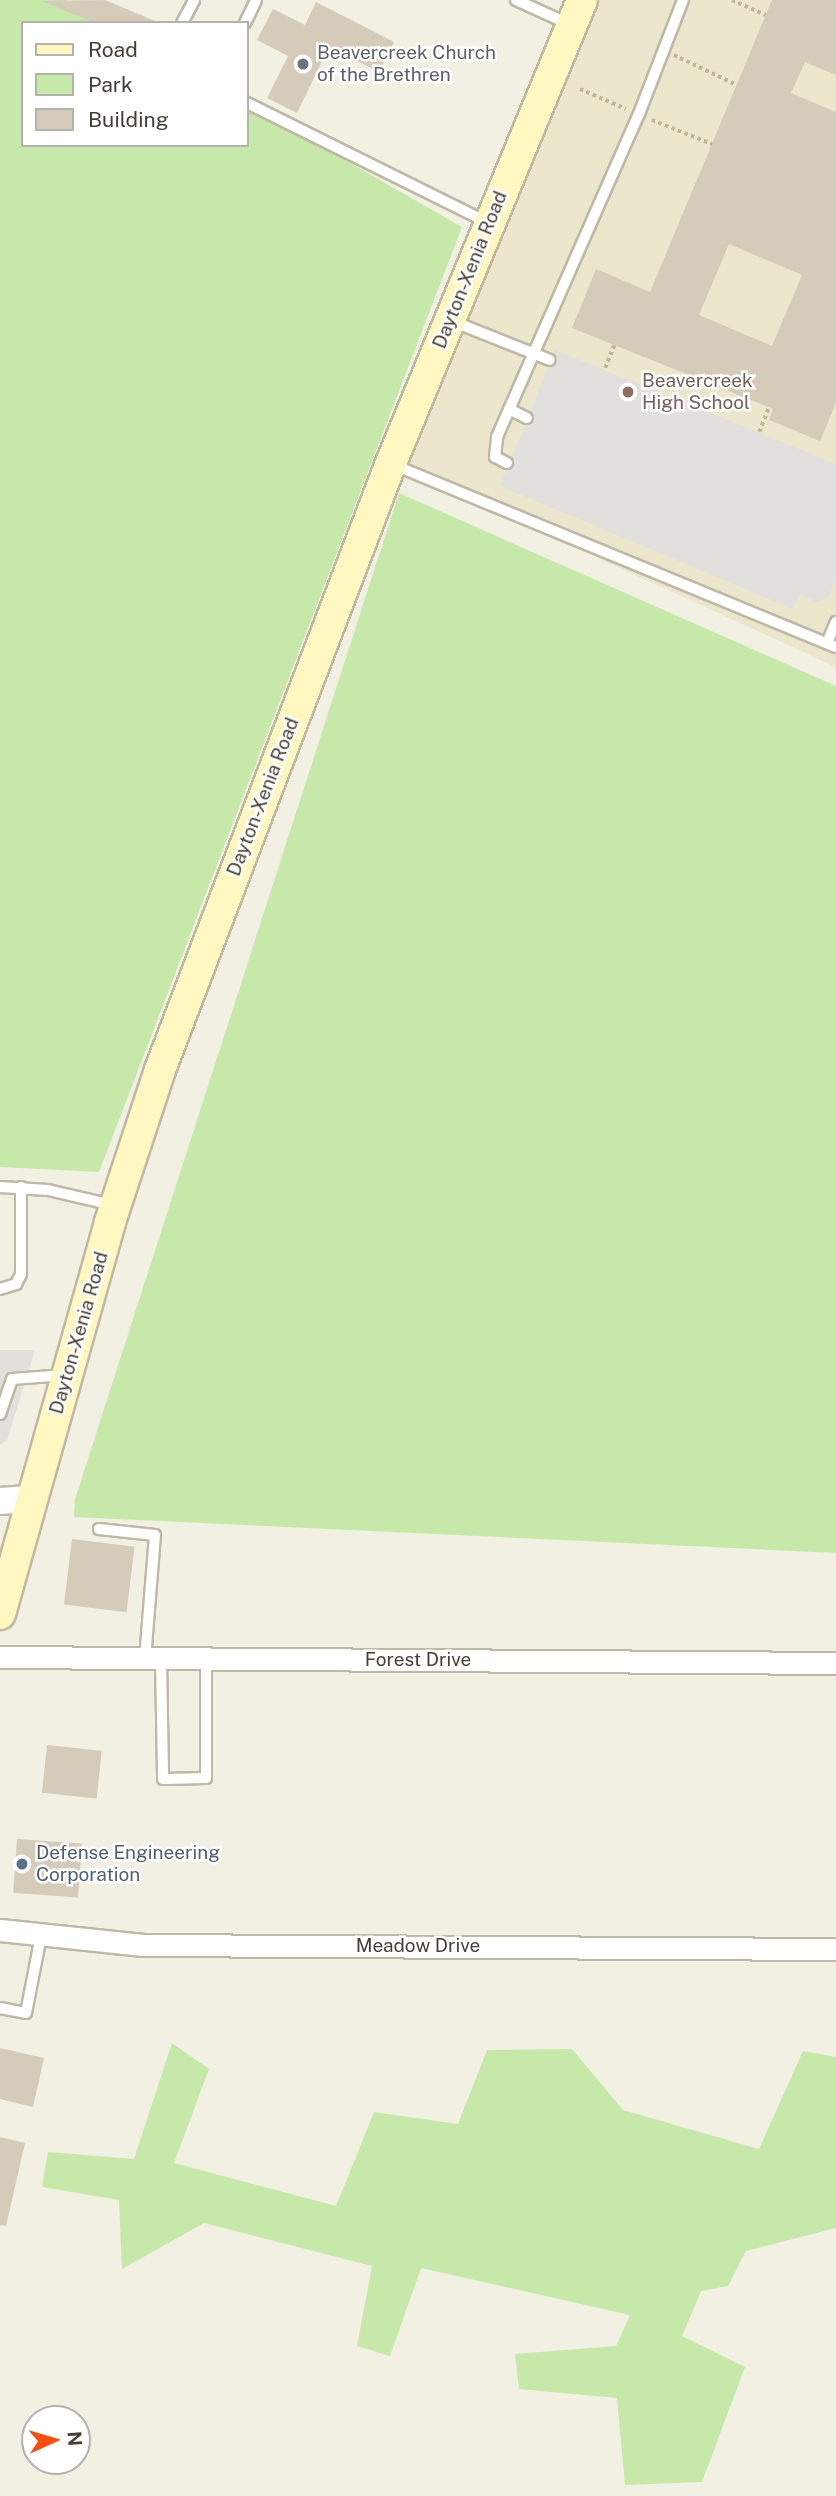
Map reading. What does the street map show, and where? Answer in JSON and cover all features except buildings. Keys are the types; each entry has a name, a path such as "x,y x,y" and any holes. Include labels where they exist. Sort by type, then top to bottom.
{"main road":[{"name":"Dayton-Xenia Road","path":"1,1610 115,1206 165,1057 391,463 577,13"}],"street":[{"path":"0,1501 32,1499"},
{"name":"Forest Drive","path":"0,1657 836,1663"},
{"name":"Meadow Drive","path":"0,1930 143,1945 836,1950"}],"lane":[{"path":"183,21 194,0"},
{"path":"246,21 257,0"},
{"path":"516,0 577,13"},
{"path":"507,463 495,457 494,449 509,409 639,114 682,0"},
{"path":"248,103 490,223"},
{"path":"449,320 550,360"},
{"path":"509,409 527,418"},
{"path":"391,463 831,645 836,622"},
{"path":"0,1187 21,1187 115,1206"},
{"path":"0,1289 16,1284 20,1274 21,1187"},
{"path":"0,1414 12,1379 67,1374"},
{"path":"99,1529 155,1535 153,1659 163,1779 206,1778 206,1659"},
{"path":"0,1569 1,1610"},
{"path":"0,2008 26,2013 41,1936"}],"path":[{"path":"732,0 766,15"},
{"path":"663,49 737,85"},
{"path":"605,368 614,346"},
{"path":"759,432 769,407"}],"shaded area":[{"name":"Beavercreek High School","path":"582,0 836,0 836,667 391,463"},
{"path":"555,350 836,464 836,580 828,598 816,602 800,594 793,609 500,486"},
{"path":"0,1350 35,1350 7,1440 0,1445"}],"green space":[{"path":"0,0 66,0 102,21 21,21 21,147 248,147 248,105 462,227 99,1172 0,1167"},
{"path":"399,493 836,686 836,1553 74,1517 75,1499"},
{"path":"172,2043 209,2069 174,2163 336,2206 374,2112 458,2124 487,2050 572,2049 623,2110 759,2149 803,2051 836,2057 836,2228 746,2251 728,2286 701,2291 682,2336 745,2367 702,2482 625,2485 617,2398 519,2389 515,2354 616,2346 630,2315 421,2268 390,2356 357,2346 372,2266 204,2223 122,2269 119,2200 42,2187 48,2152 134,2159"}],"place":[{"name":"Beavercreek Church of the Brethren","path":"303,64"},
{"name":"Beavercreek High School","path":"628,392"},
{"name":"Defense Engineering Corporation","path":"22,1864"}]}
